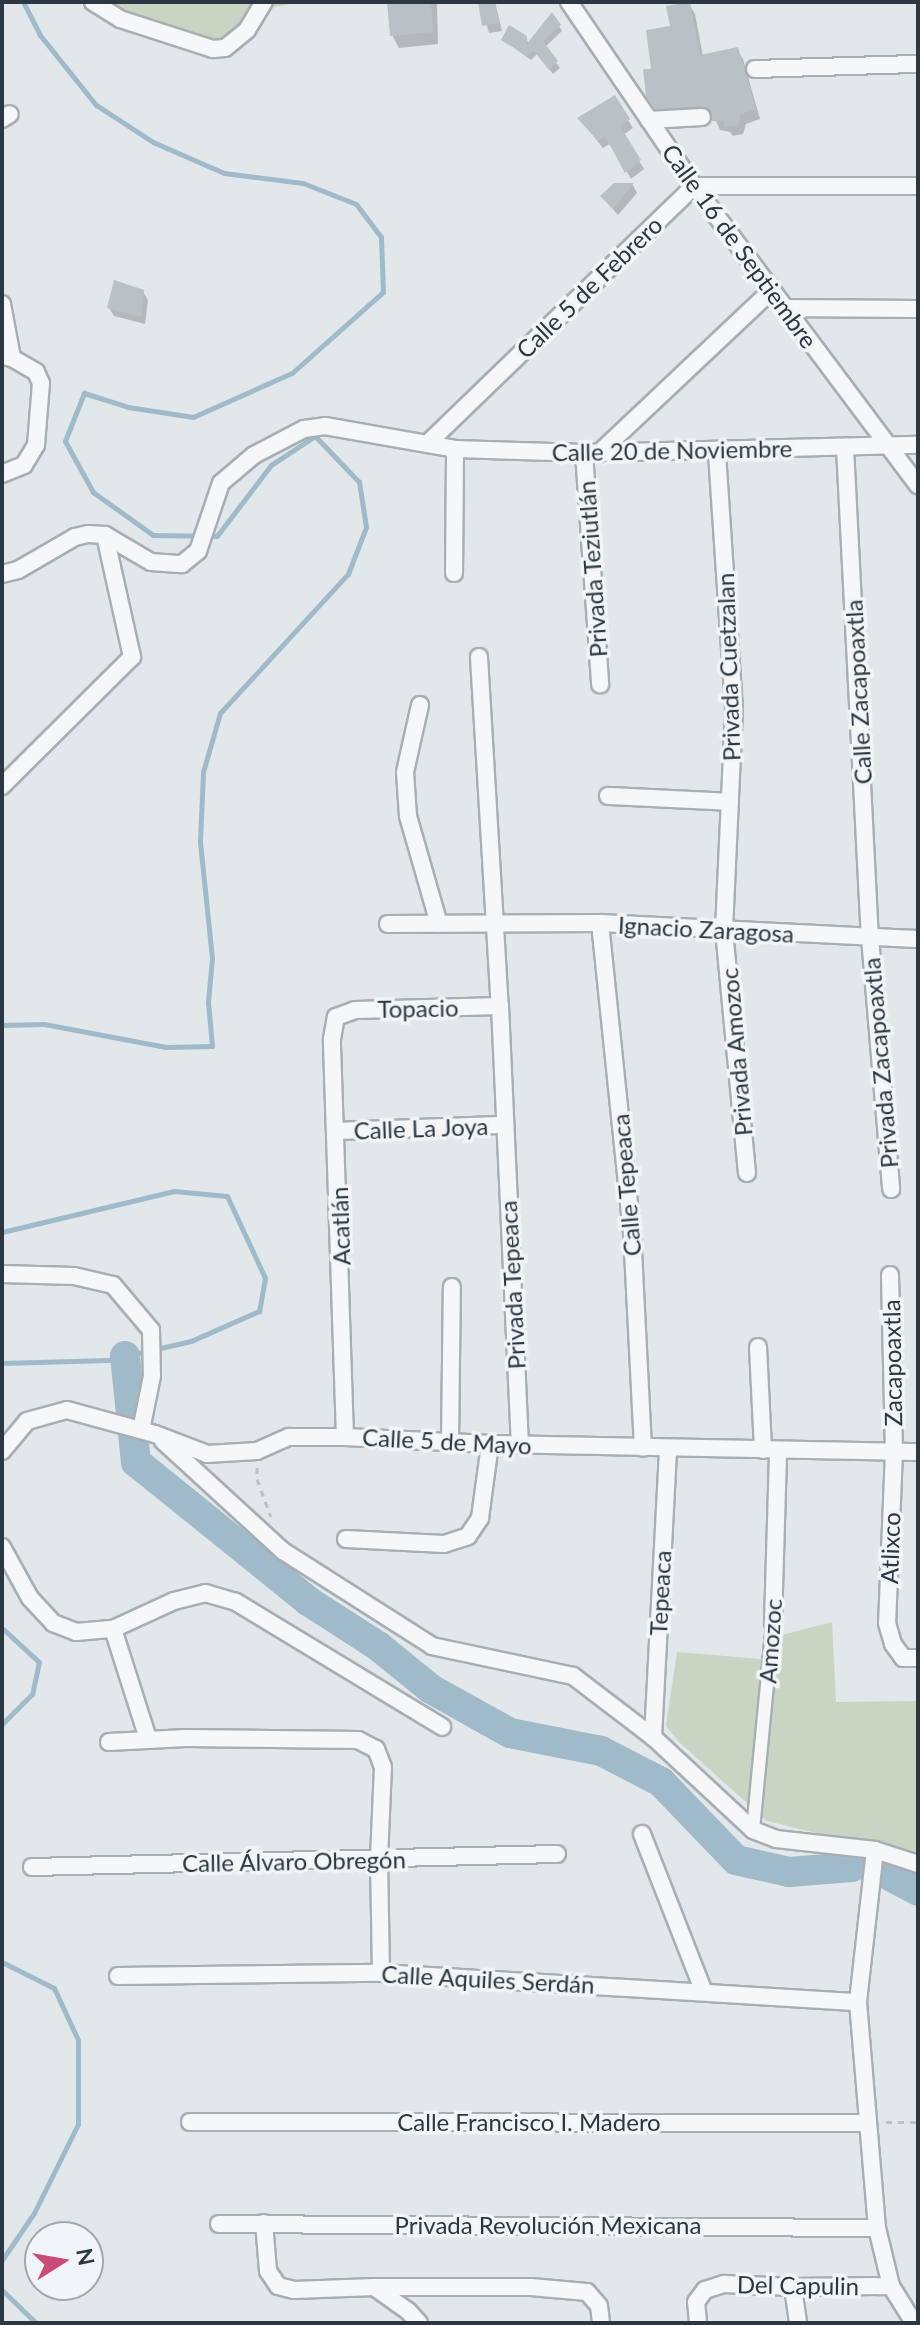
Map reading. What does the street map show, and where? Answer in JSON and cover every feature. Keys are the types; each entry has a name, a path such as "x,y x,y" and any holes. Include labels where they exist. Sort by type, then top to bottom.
{"street":[{"path":"93,2 120,19 201,46 225,48 247,30 264,2"},
{"name":"Calle 16 de Septiembre","path":"569,2 694,186 918,485"},
{"path":"755,69 918,64"},
{"path":"649,120 702,117"},
{"path":"694,186 918,186"},
{"name":"Calle 5 de Febrero","path":"427,444 694,186"},
{"path":"591,453 771,291"},
{"path":"2,304 7,357 36,372 41,383 36,445 24,465 2,474"},
{"path":"784,308 918,309"},
{"name":"Calle 20 de Noviembre","path":"105,535 151,562 182,564 192,559 221,483 254,455 304,429 325,426 455,449 717,453 918,445"},
{"name":"Calle Zacapoaxtla","path":"845,447 870,937"},
{"path":"454,573 455,449"},
{"name":"Privada Teziutlán","path":"591,453 600,684"},
{"name":"Privada Cuetzalan","path":"717,453 734,710 724,930"},
{"path":"2,574 18,570 75,537 105,535 132,657 2,786"},
{"path":"479,657 504,1125"},
{"path":"420,705 405,772 408,816 439,924"},
{"path":"608,796 730,802"},
{"name":"Ignacio Zaragosa","path":"388,924 494,926 600,923 918,939"},
{"name":"Calle Tepeaca","path":"600,923 632,1231 643,1448"},
{"name":"Privada Amozoc","path":"724,930 747,1173"},
{"name":"Privada Zacapoaxtla","path":"870,937 891,1189"},
{"name":"Topacio","path":"336,1017 355,1010 500,1006"},
{"name":"Acatlán","path":"336,1017 332,1039 345,1437"},
{"name":"Calle La Joya","path":"337,1131 504,1125"},
{"name":"Privada Tepeaca","path":"504,1125 520,1445"},
{"path":"2,1274 74,1276 113,1285 151,1330 151,1362 140,1430 283,1551 432,1646 573,1676 653,1737 753,1830 776,1839 875,1850 918,1864"},
{"name":"Zacapoaxtla","path":"890,1275 894,1451"},
{"path":"450,1442 452,1287"},
{"name":"Amozoc","path":"753,1830 773,1623 770,1451 758,1347"},
{"name":"Calle 5 de Mayo","path":"2,1451 27,1421 67,1410 140,1430 207,1454 257,1451 289,1437 643,1448 918,1452"},
{"path":"346,1539 444,1544 468,1536 480,1518 490,1444"},
{"name":"Tepeaca","path":"653,1737 668,1448"},
{"name":"Atlixco","path":"894,1451 887,1623 893,1644 903,1658 918,1658"},
{"path":"2,1547 30,1598 53,1623 76,1632 113,1629 174,1601 205,1593 226,1599 442,1727"},
{"path":"113,1629 148,1739"},
{"path":"109,1742 148,1739 358,1740 376,1749 383,1767 379,1859 381,1973"},
{"path":"642,1834 703,1990"},
{"path":"875,1850 858,2002 877,2228 891,2286 914,2323"},
{"name":"Calle Álvaro Obregón","path":"32,1867 557,1854"},
{"name":"Calle Aquiles Serdán","path":"118,1976 381,1973 703,1990 858,2002"},
{"name":"Calle Francisco I. Madero","path":"190,2122 868,2123"},
{"path":"264,2223 268,2271 278,2286 294,2290 531,2287 587,2292 599,2306 601,2323"},
{"name":"Privada Revolución Mexicana","path":"219,2224 877,2228"},
{"name":"Del Capulin","path":"698,2323 696,2302 705,2290 724,2284 891,2286"},
{"path":"374,2287 408,2311 419,2323"},
{"path":"793,2287 798,2323"}],"path":[{"path":"257,1451 257,1479 273,1522"},
{"path":"868,2123 918,2122"}],"green space":[{"path":"96,2 300,2 254,11 220,46"},
{"path":"832,1622 836,1702 918,1701 918,1858 767,1821 679,1742 666,1726 677,1652 773,1660 778,1636"}],"building":[{"path":"387,2 431,2 433,32 390,36"},
{"path":"478,2 494,2 499,23 482,26"},
{"path":"690,2 700,55 738,47 756,109 741,114 738,125 725,127 724,122 712,121 711,110 702,106 655,109 646,96 643,69 651,69 646,30 670,26 666,6"},
{"path":"552,12 561,25 543,41 558,61 549,70 533,50 527,56 501,40 509,25 527,36 526,45"},
{"path":"615,95 630,119 620,126 641,160 625,173 605,136 598,141 577,118"},
{"path":"614,183 634,183 613,209 600,196"},
{"path":"114,280 144,290 141,317 107,308"}],"waterway":[{"path":"2,1025 44,1024 166,1047 212,1046 208,1002 212,958 200,841 203,772 220,713 348,574 366,527 359,482 315,436 271,465 217,536 153,535 93,492 65,441 84,393 128,407 193,417 292,373 383,292 381,237 356,204 303,183 224,173 153,142 96,105 40,35 23,2"},
{"path":"2,1232 174,1191 227,1196 265,1278 259,1311 191,1341 108,1360 2,1363"},
{"path":"125,1356 136,1462 308,1601 378,1646 431,1689 510,1733 601,1751 661,1782 736,1860 789,1872 852,1867"},
{"path":"2,1628 39,1662 32,1694 2,1724"},
{"path":"890,1876 918,1891"},
{"path":"2,1962 54,1988 78,2040 78,2124 34,2213 2,2260"},
{"path":"2,2290 36,2323"}]}
